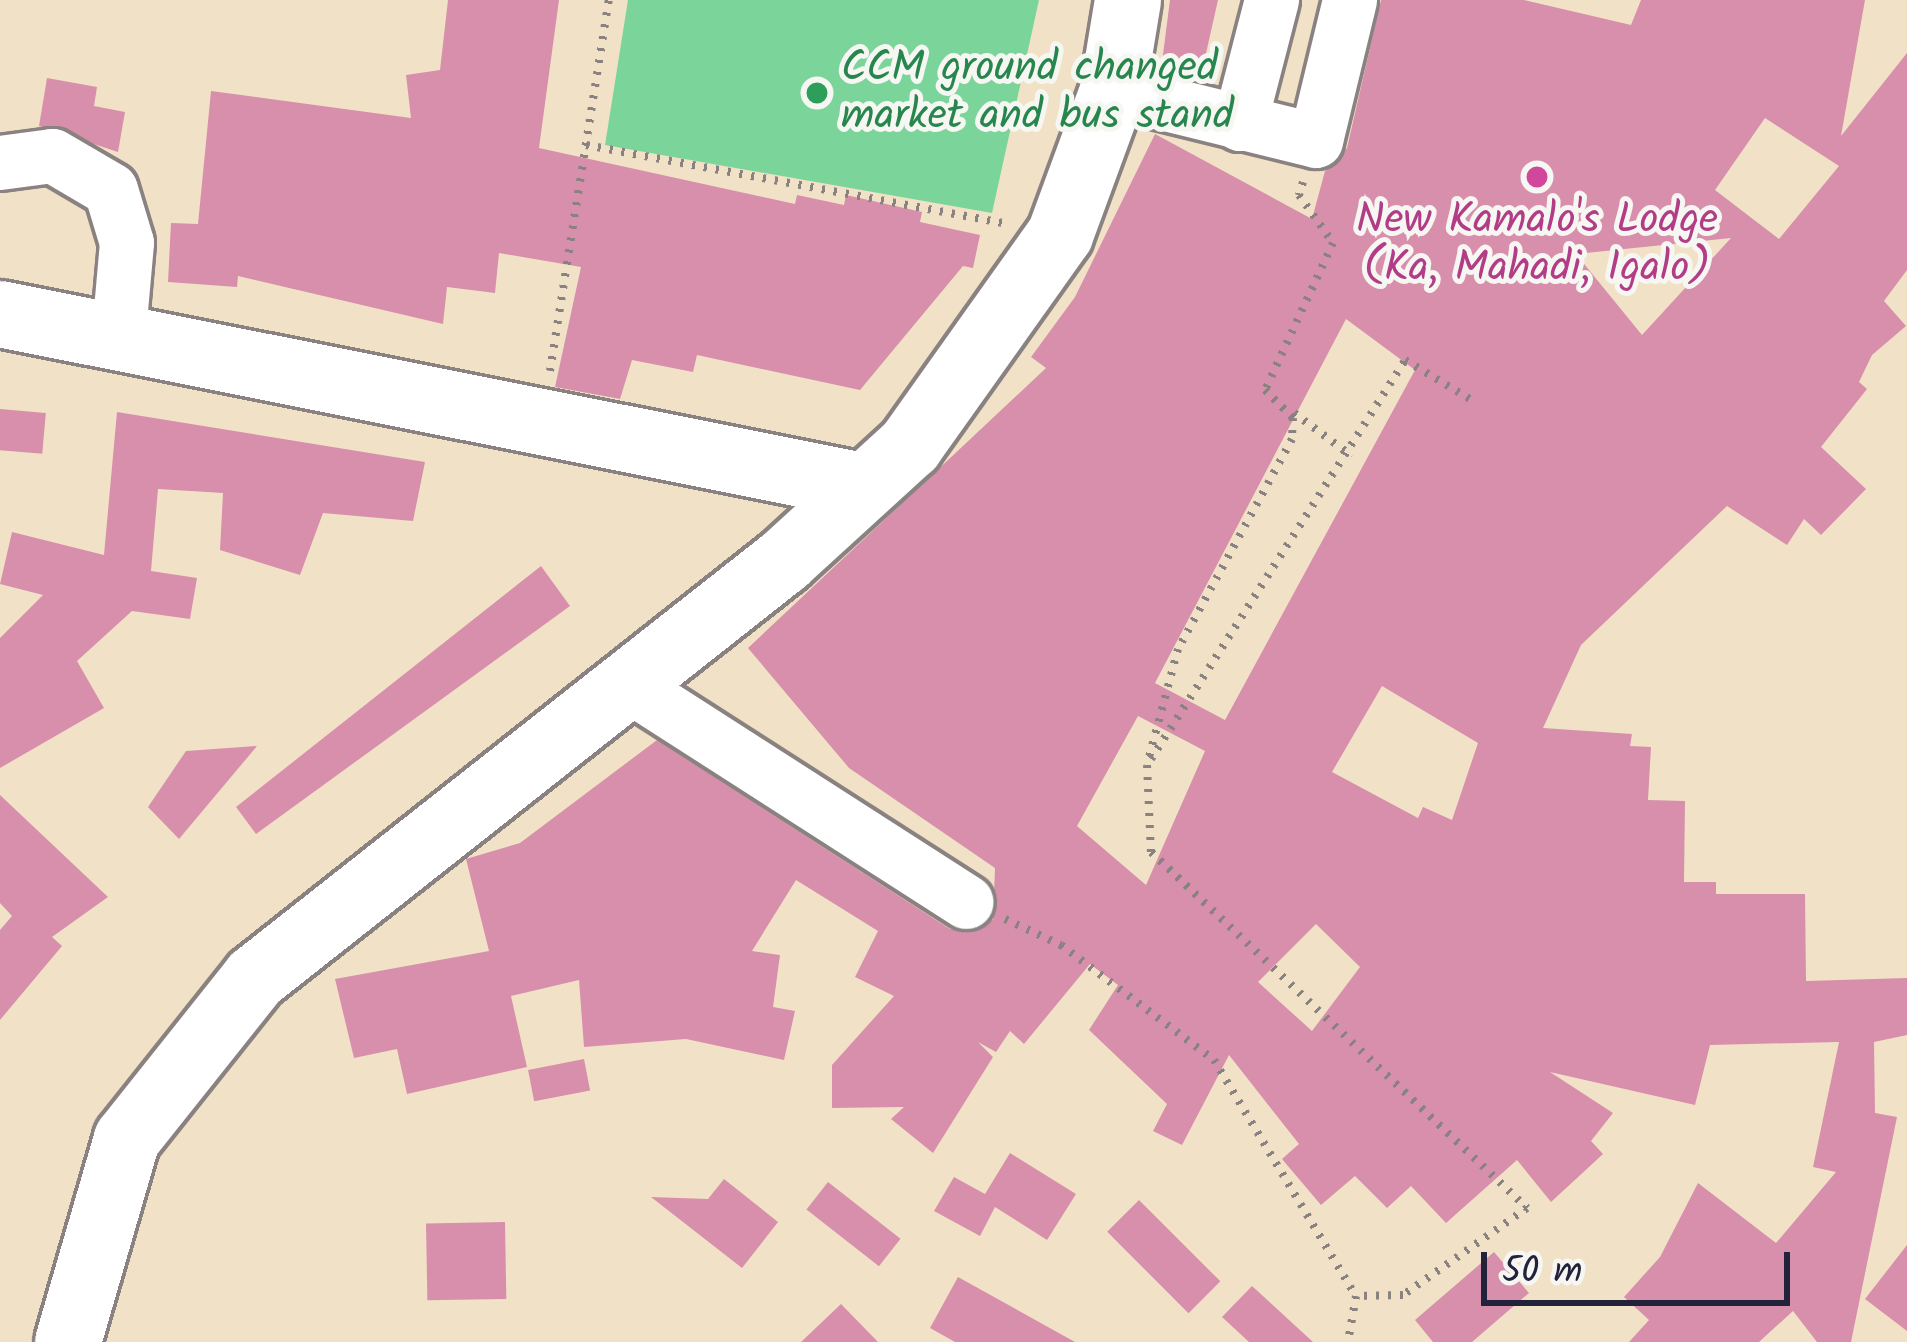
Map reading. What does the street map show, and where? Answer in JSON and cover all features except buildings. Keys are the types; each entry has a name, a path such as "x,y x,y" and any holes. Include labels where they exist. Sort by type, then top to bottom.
{"main road":[{"path":"68,1342 127,1139 255,978 630,686 910,446 1060,235 1113,92 1128,0"},
{"path":"0,314 118,333 862,486"}],"street":[{"path":"1240,124 1272,0"},
{"path":"1113,92 1316,141 1350,0"},
{"path":"0,163 53,156 111,190 127,243 118,333"},
{"path":"630,686 967,902"}],"path":[{"path":"542,420 609,0"},
{"path":"1265,390 1333,243 1299,195 1316,141"},
{"path":"586,145 1060,235"},
{"path":"1147,765 1352,456 1406,360 1470,399"},
{"path":"1265,390 1352,456"},
{"path":"1265,390 1293,418 1292,439 1169,668 1147,765 1151,853 1527,1208 1403,1294 1356,1296"},
{"path":"967,902 1061,945 1214,1060 1356,1296 1348,1342"}],"green space":[{"name":"CCM ground changed market and bus stand","path":"628,0 1039,0 992,213 605,145"}],"place":[{"name":"CCM ground changed market and bus stand","path":"817,93"},
{"name":"New Kamalo's Lodge (Ka, Mahadi, Igalo)","path":"1537,177"}]}
